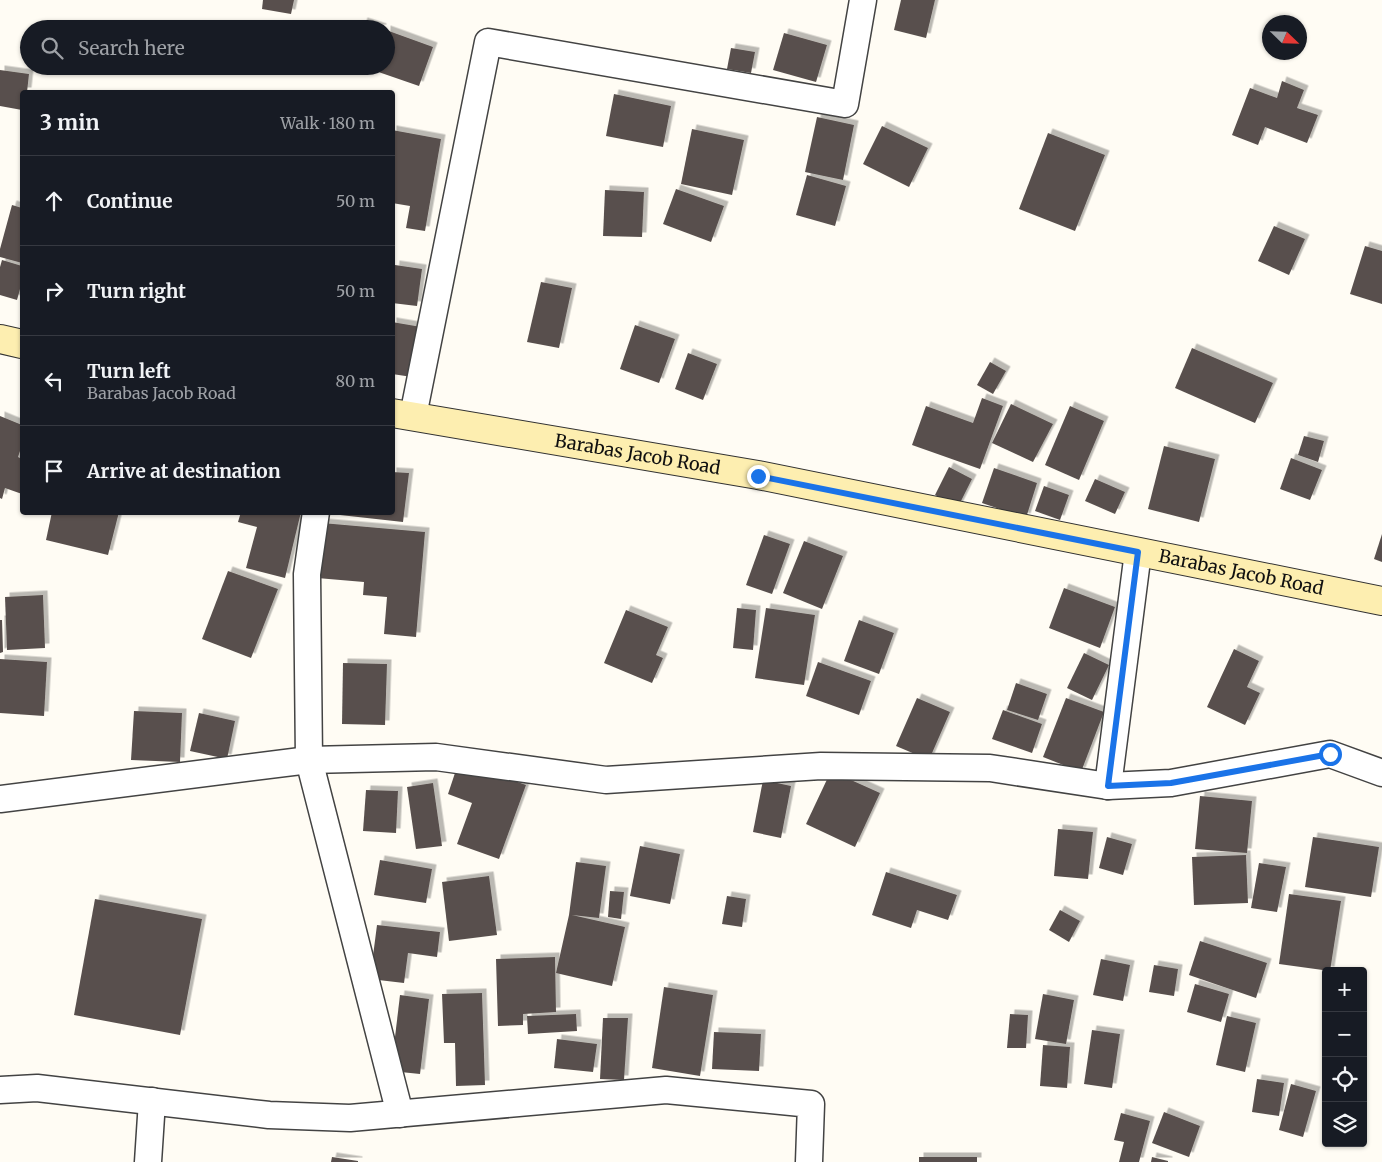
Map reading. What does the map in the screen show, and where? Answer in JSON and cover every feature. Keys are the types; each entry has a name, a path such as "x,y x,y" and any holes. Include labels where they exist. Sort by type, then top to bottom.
{"street":[{"path":"403,415 488,42 845,104 863,0"},
{"path":"0,339 20,344"},
{"name":"Barabas Jacob Road","path":"403,415 758,476 1382,601"},
{"path":"316,515 306,574 309,760 400,1114"},
{"path":"1108,786 1138,552"},
{"path":"0,799 309,760 436,756 606,780 821,766 990,768 1108,786 1171,783 1330,754 1382,773"},
{"path":"0,1090 37,1088 269,1115 350,1118 666,1090 811,1104 809,1162"},
{"path":"148,1162 152,1101"}],"building":[{"path":"263,0 294,0 291,14 262,9"},
{"path":"901,0 935,0 926,38 894,30"},
{"path":"395,33 433,47 419,86 387,75 395,75"},
{"path":"784,33 827,45 816,82 773,70"},
{"path":"731,48 755,52 751,73 727,69"},
{"path":"0,70 20,73 20,75 29,75 27,90 20,90 20,110 0,106"},
{"path":"1282,81 1304,90 1297,108 1318,115 1307,143 1265,127 1258,145 1232,135 1250,88 1277,98"},
{"path":"614,94 671,106 663,147 606,136"},
{"path":"817,117 854,125 843,180 805,172"},
{"path":"882,126 928,148 909,187 863,164"},
{"path":"692,129 744,140 732,195 681,184"},
{"path":"395,131 441,139 425,231 406,228 410,206 395,204"},
{"path":"1048,133 1105,155 1075,231 1019,209"},
{"path":"807,175 846,186 835,226 796,215"},
{"path":"676,189 724,206 711,242 663,224"},
{"path":"605,190 644,192 642,237 603,236"},
{"path":"12,205 20,207 20,262 0,257 0,249"},
{"path":"1274,226 1305,239 1289,275 1258,261"},
{"path":"1365,246 1382,251 1382,304 1350,294"},
{"path":"2,260 20,265 20,289 17,300 0,295 0,267"},
{"path":"395,265 422,269 417,306 395,303"},
{"path":"541,282 572,288 559,348 527,342"},
{"path":"395,323 427,328 419,378 395,374"},
{"path":"635,325 675,339 659,383 620,369"},
{"path":"1192,348 1273,383 1255,423 1175,388"},
{"path":"688,353 717,364 703,400 675,389"},
{"path":"990,362 1006,371 993,394 977,385"},
{"path":"982,398 1003,406 980,469 912,445 926,406 973,423"},
{"path":"1011,404 1053,424 1033,462 992,443"},
{"path":"1070,406 1104,421 1079,480 1045,465"},
{"path":"0,416 20,424 20,451 18,457 20,458 20,493 5,488 2,499 0,498"},
{"path":"1304,436 1324,441 1318,462 1298,455"},
{"path":"1164,446 1215,459 1199,522 1148,509"},
{"path":"1291,458 1322,470 1310,500 1280,489"},
{"path":"949,467 972,479 958,507 935,495"},
{"path":"994,468 1037,483 1026,518 982,503"},
{"path":"395,472 409,473 403,522 340,515 395,515"},
{"path":"1095,479 1125,492 1115,514 1085,501"},
{"path":"1044,486 1069,495 1060,520 1035,511"},
{"path":"51,515 118,515 108,555 46,540"},
{"path":"240,515 300,515 285,578 246,568 257,527 238,522"},
{"path":"322,523 425,532 416,637 384,634 387,597 363,595 364,582 317,578"},
{"path":"1382,534 1382,562 1374,559"},
{"path":"764,535 790,544 772,594 746,585"},
{"path":"804,541 843,556 822,609 783,593"},
{"path":"228,571 278,589 251,658 202,639"},
{"path":"1064,588 1115,607 1100,648 1049,628"},
{"path":"43,595 45,648 7,650 5,597"},
{"path":"737,608 756,610 753,650 733,648"},
{"path":"766,608 815,615 804,685 755,678"},
{"path":"626,610 668,627 656,655 663,658 652,683 604,663"},
{"path":"0,620 2,620 3,652 0,653"},
{"path":"859,620 894,633 879,674 844,661"},
{"path":"1234,649 1259,661 1247,687 1260,693 1245,725 1207,707"},
{"path":"1084,653 1109,665 1092,700 1067,688"},
{"path":"0,659 47,662 44,716 0,713"},
{"path":"818,662 871,681 859,715 806,696"},
{"path":"343,663 387,664 385,725 342,724"},
{"path":"1016,683 1047,694 1038,720 1007,710"},
{"path":"917,698 950,712 929,760 896,746"},
{"path":"1066,698 1104,712 1081,772 1043,757"},
{"path":"1003,710 1042,724 1032,753 992,739"},
{"path":"134,711 182,713 180,762 131,760"},
{"path":"199,713 235,721 227,759 190,751"},
{"path":"459,761 526,785 499,859 457,844 472,803 448,794"},
{"path":"831,771 880,793 855,847 806,824"},
{"path":"763,780 791,786 781,838 753,832"},
{"path":"433,783 442,846 416,849 407,787"},
{"path":"366,790 398,791 396,833 363,831"},
{"path":"1200,796 1252,801 1247,853 1195,849"},
{"path":"1058,829 1093,832 1088,879 1054,876"},
{"path":"1107,837 1132,844 1123,875 1099,868"},
{"path":"1313,837 1379,847 1371,897 1305,887"},
{"path":"640,846 680,854 670,904 630,896"},
{"path":"1246,855 1248,903 1194,905 1192,857"},
{"path":"380,860 432,869 426,903 374,895"},
{"path":"576,862 606,866 599,918 572,915 625,927 612,986 556,973 569,915"},
{"path":"1259,863 1286,867 1277,912 1251,908"},
{"path":"886,872 957,895 948,920 917,910 911,928 872,915"},
{"path":"489,876 497,935 449,941 442,882"},
{"path":"610,891 624,892 621,919 608,917"},
{"path":"1289,894 1341,901 1331,967 1322,967 1322,970 1279,964"},
{"path":"727,896 746,899 742,927 722,924"},
{"path":"95,899 202,919 180,1035 74,1015"},
{"path":"1060,910 1080,921 1069,942 1049,930"},
{"path":"377,925 440,932 437,957 408,953 404,983 370,979"},
{"path":"1200,941 1267,963 1256,998 1189,975"},
{"path":"555,957 556,1012 523,1014 523,1025 498,1026 496,959"},
{"path":"1101,959 1130,965 1123,1001 1093,995"},
{"path":"1154,965 1178,969 1174,996 1149,992"},
{"path":"1195,984 1229,994 1221,1022 1187,1012"},
{"path":"664,987 713,995 700,1076 652,1068"},
{"path":"482,993 485,1085 456,1086 455,1043 444,1043 442,994"},
{"path":"1043,994 1074,1000 1066,1044 1035,1039"},
{"path":"400,995 429,999 420,1074 391,1071"},
{"path":"576,1014 577,1031 528,1034 527,1016"},
{"path":"1010,1014 1028,1015 1026,1048 1007,1048"},
{"path":"1227,1016 1256,1023 1245,1072 1216,1065"},
{"path":"603,1018 628,1018 624,1080 600,1079"},
{"path":"1092,1030 1120,1034 1112,1088 1084,1084"},
{"path":"714,1032 761,1034 759,1071 712,1069"},
{"path":"557,1039 597,1044 593,1072 554,1068"},
{"path":"1043,1045 1070,1047 1067,1088 1040,1086"},
{"path":"1257,1079 1284,1083 1279,1116 1252,1112"},
{"path":"1291,1084 1316,1091 1303,1137 1279,1130"},
{"path":"1164,1112 1200,1126 1189,1157 1152,1143"},
{"path":"1121,1113 1150,1121 1139,1162 1119,1162 1124,1142 1114,1140"},
{"path":"332,1157 358,1161 358,1162 331,1162"},
{"path":"919,1157 977,1157 977,1162 919,1162"},
{"path":"1152,1157 1168,1161 1168,1162 1151,1162"}],"route":[{"path":"758,476 1138,552 1108,786 1171,783 1330,754"}]}
